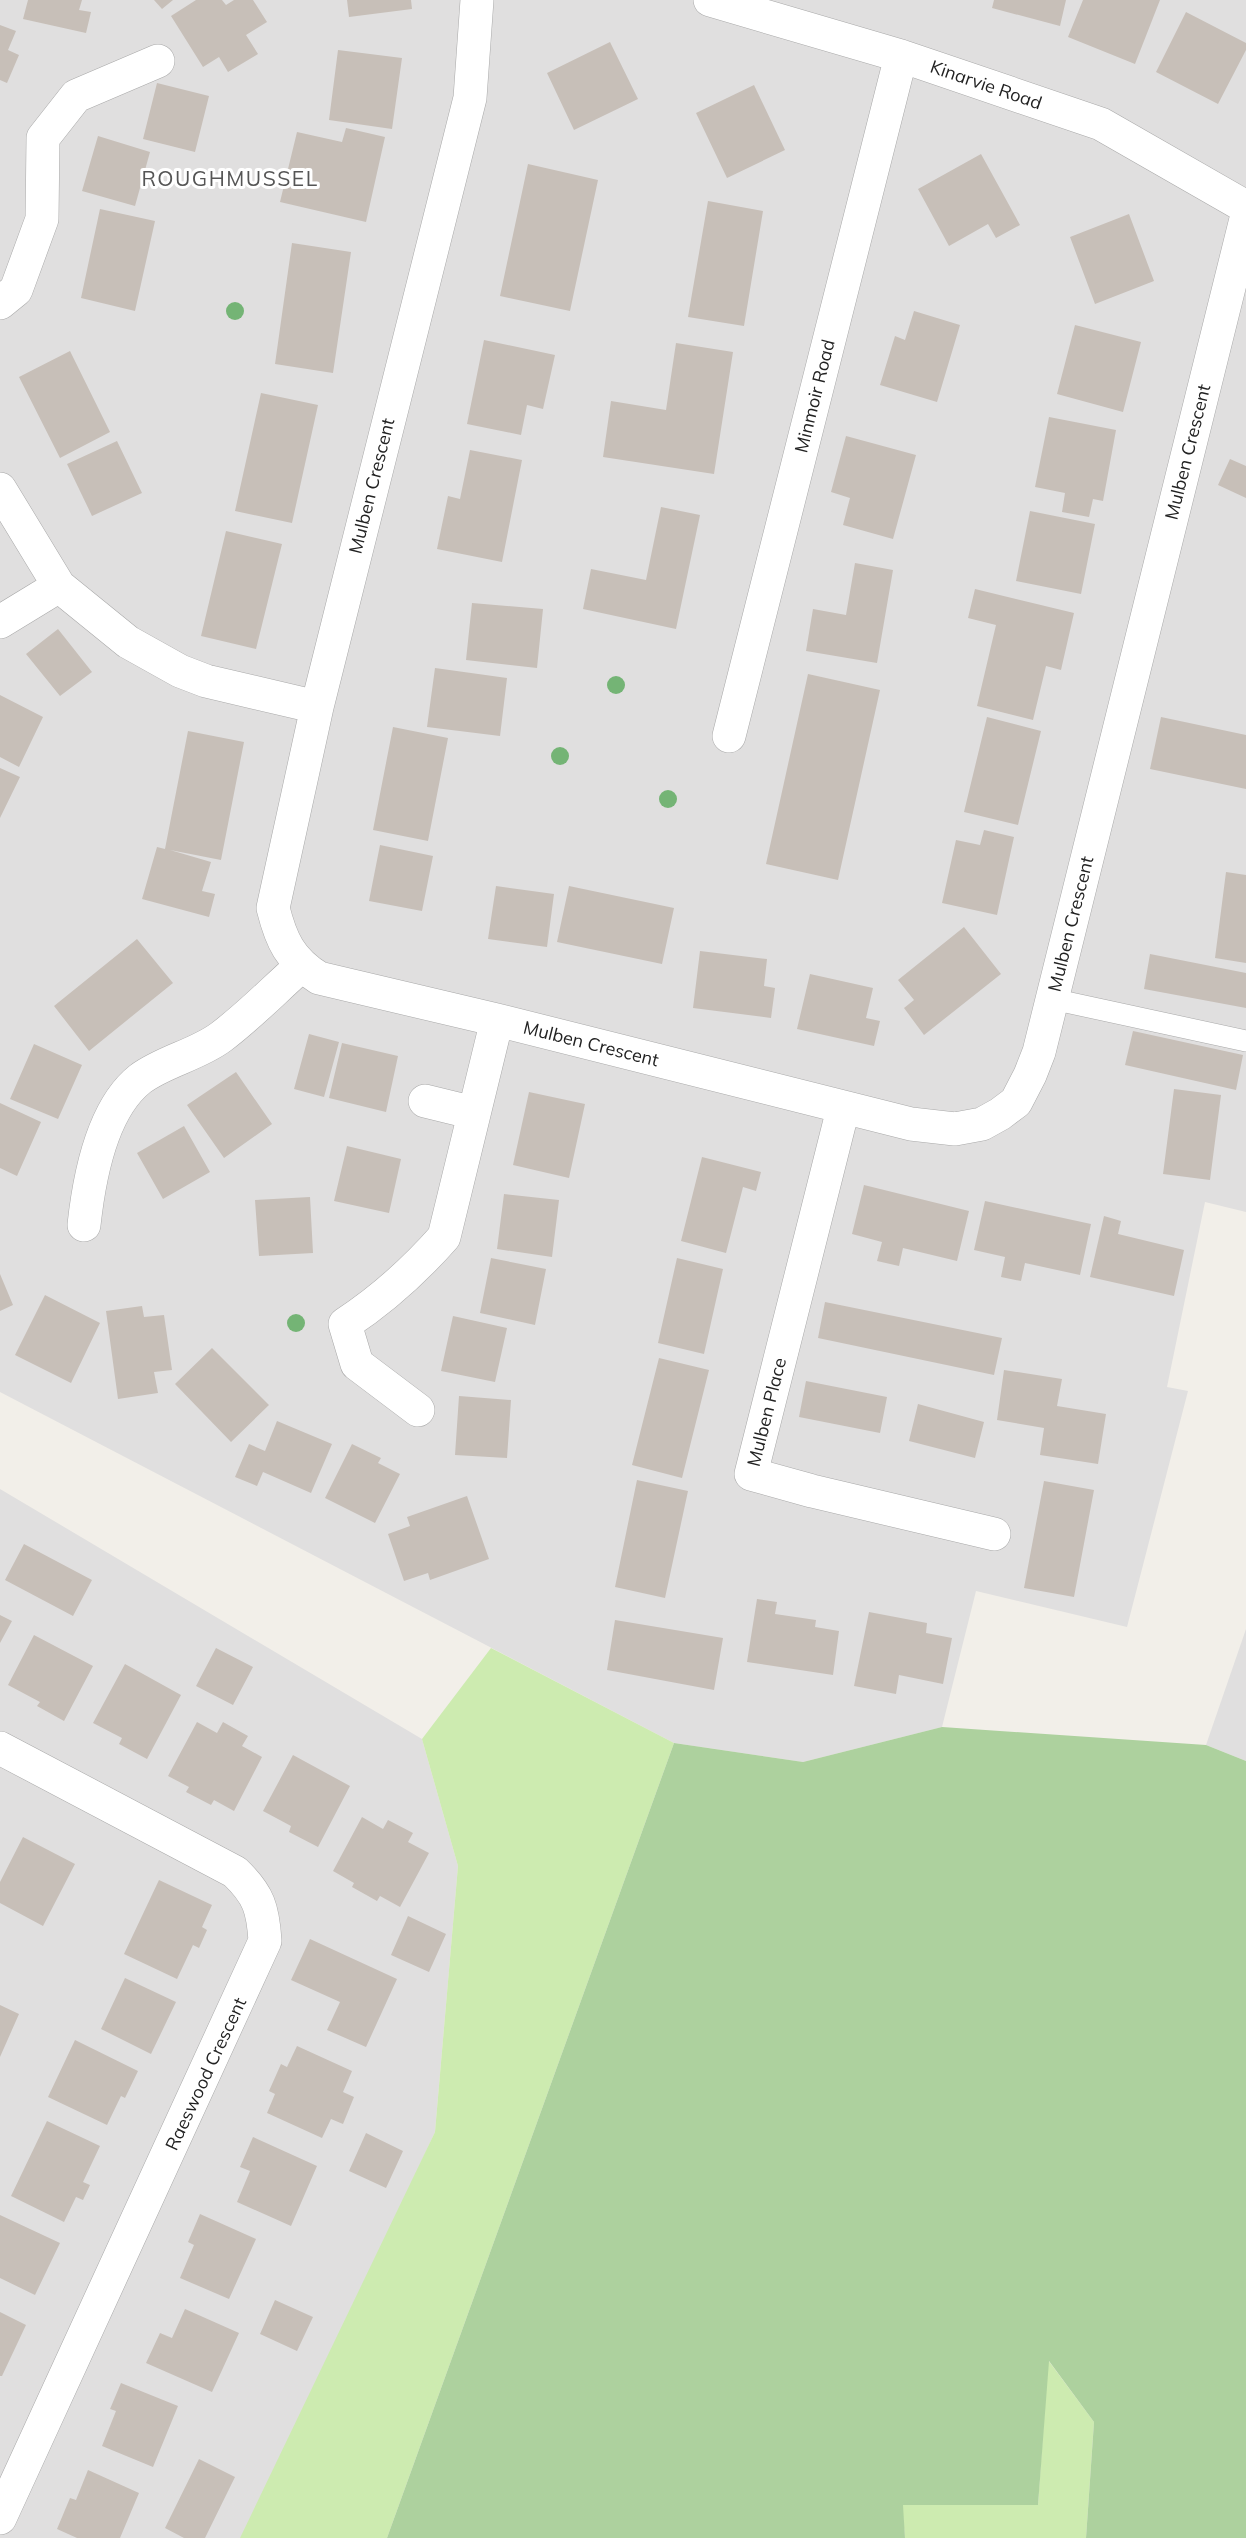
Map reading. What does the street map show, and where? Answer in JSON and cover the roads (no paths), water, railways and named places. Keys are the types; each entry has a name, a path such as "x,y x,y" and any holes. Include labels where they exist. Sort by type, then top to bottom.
{"street":[{"name":"Mulben Crescent","path":"477,0 470,98 317,707 273,908 279,932 300,966 319,978 497,1020 843,1109 911,1124 955,1129 982,1124 1016,1102 1039,1052 1246,219"},
{"name":"Kinarvie Road","path":"710,0 901,56 1101,124 1246,207"},
{"name":"Minmoir Road","path":"729,736 901,56"},
{"path":"0,303 16,290 42,219 43,138 76,96 158,61"},
{"path":"0,489 59,586 128,642 180,671 206,681 317,707"},
{"path":"0,622 59,586"},
{"path":"84,1226 96,1156 112,1112 140,1079 220,1038 300,966"},
{"path":"418,1410 357,1364 345,1324 382,1299 422,1263 444,1237 497,1020"},
{"path":"425,1101 474,1113"},
{"name":"Mulben Place","path":"843,1109 751,1474 812,1491 994,1533"},
{"name":"Raeswood Crescent","path":"0,1748 235,1872 252,1888 263,1913 265,1941 0,2518"}],"lane":[{"path":"1052,999 1246,1041"}],"district":[{"name":"ROUGHMUSSEL","path":"230,179"}]}
